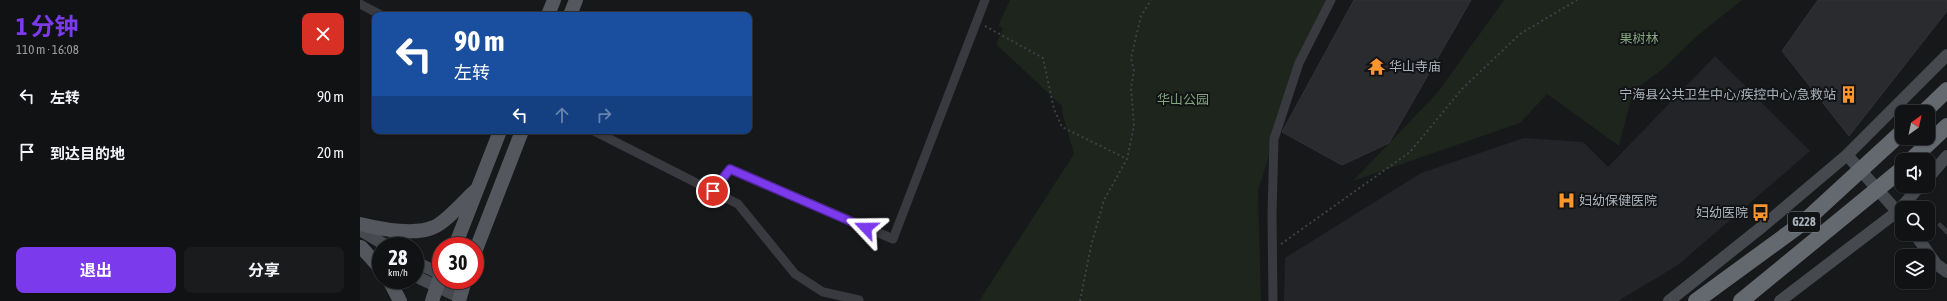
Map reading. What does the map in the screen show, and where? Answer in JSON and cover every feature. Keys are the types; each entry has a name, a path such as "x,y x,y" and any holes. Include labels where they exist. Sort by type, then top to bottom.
{"highway":[{"path":"1931,105 1947,90"},
{"path":"1918,153 1947,126"},
{"name":"G228","path":"1696,301 1804,222 1895,138"},
{"name":"G228","path":"1741,301 1895,175"}],"main road":[{"path":"549,12 554,0"},
{"path":"571,12 576,0"},
{"path":"458,237 499,134"},
{"path":"481,237 521,134"},
{"path":"360,224 384,230 411,231 434,227 476,190"},
{"path":"360,247 372,260"},
{"path":"394,289 400,301"}],"street":[{"path":"713,191 730,169 893,239 985,0"},
{"path":"1273,301 1272,251 1274,139 1299,63 1331,0"},
{"path":"360,4 375,12"},
{"path":"1669,301 1763,226 1847,155 1947,55"},
{"path":"600,134 738,204 795,274 823,292 860,300"},
{"path":"1847,155 1895,209"},
{"path":"1935,170 1947,156"},
{"path":"1780,301 1895,218"},
{"path":"360,230 372,237"},
{"path":"1920,241 1936,264 1947,272"},
{"path":"360,247 372,253"},
{"path":"424,284 435,294 456,289"}],"lane":[{"path":"1940,225 1947,232"}],"path":[{"path":"1080,301 1091,246 1104,200 1127,159 1134,126 1131,87 1134,71 1131,58 1141,16 1151,0"},
{"path":"1272,251 1410,152 1462,89 1520,34 1577,0"},
{"path":"977,21 1043,58 1054,109 1062,126 1127,159"}],"shaded area":[{"name":"妇幼保健医院","path":"1715,56 1810,151 1678,265 1618,301 1284,301 1285,258 1421,173 1524,138 1583,142 1608,167"}],"green space":[{"name":"华山公园","path":"1010,0 1331,0 1307,39 1258,190 1261,301 979,301 1074,154 1063,116 1062,106 996,44 1003,28 998,26"},
{"name":"果树林","path":"1504,0 1742,0 1697,36 1664,68 1633,91 1619,146 1547,94 1520,123 1353,181 1438,92"}],"building":[{"name":"华山寺庙","path":"1354,0 1471,0 1389,143 1342,165 1282,132"},
{"name":"宁海县公共卫生中心/疾控中心/急救站","path":"1818,0 1947,0 1947,11 1849,136 1782,51"}],"place":[{"name":"华山寺庙","path":"1376,66"},
{"name":"宁海县公共卫生中心/疾控中心/急救站","path":"1849,94"},
{"name":"妇幼保健医院","path":"1566,200"},
{"name":"妇幼医院","path":"1761,212"}],"route":[{"path":"713,191 730,169 866,228"}]}
